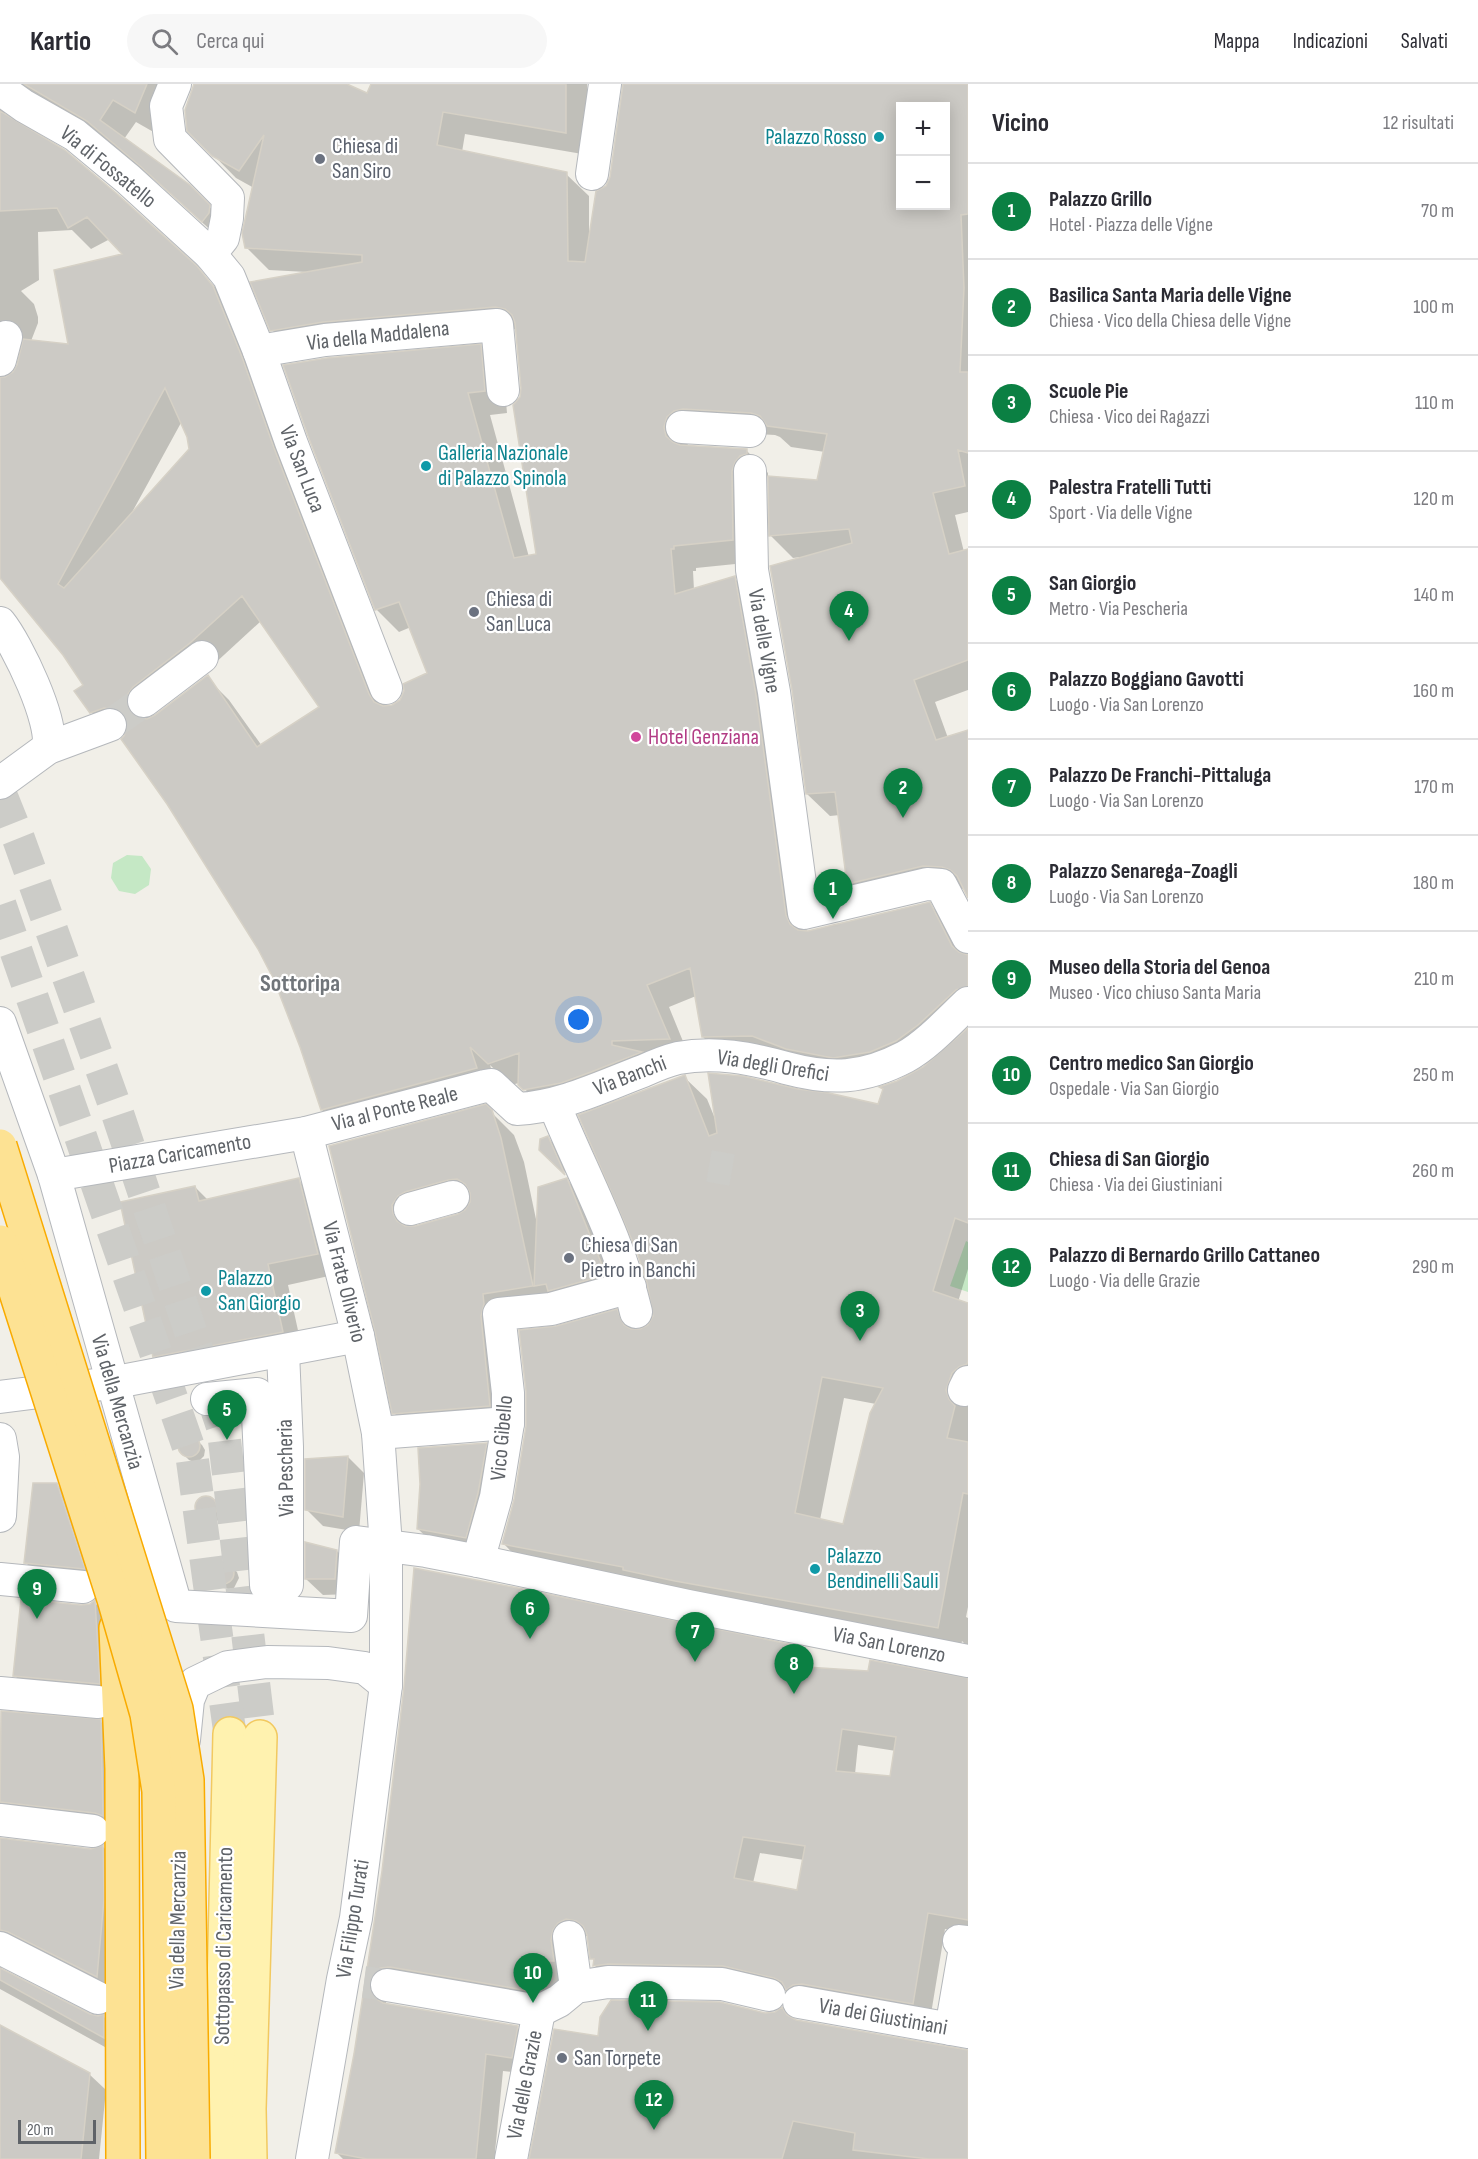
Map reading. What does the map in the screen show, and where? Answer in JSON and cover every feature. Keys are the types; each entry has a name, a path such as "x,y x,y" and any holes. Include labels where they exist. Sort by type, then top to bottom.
{"highway":[{"path":"0,1146 176,1709 187,1780 193,2159"},
{"path":"0,1242 114,1599 147,1714 159,1791 163,2159"},
{"path":"114,1599 122,1769 122,2156"}],"main road":[{"name":"Sottopasso di Caricamento","path":"220,2159 245,1735 250,2159"}],"street":[{"path":"176,84 166,106 170,139 228,198 223,238 210,254"},
{"path":"592,174 605,84"},
{"name":"Via di Fossatello","path":"0,89 24,106 75,135 128,179 210,254"},
{"name":"Via San Luca","path":"210,254 229,277 259,351 288,448 386,688"},
{"name":"Via della Maddalena","path":"259,351 325,340 497,325 503,390"},
{"path":"682,427 750,431"},
{"name":"Via delle Vigne","path":"750,471 752,570 774,692 804,913 927,884 941,885 968,937"},
{"path":"0,623 21,659 43,711 50,741 48,748"},
{"path":"144,701 202,657"},
{"path":"0,783 48,748 110,725"},
{"name":"Via degli Orefici","path":"698,1055 747,1057 829,1077 847,1076 865,1072 906,1056 968,1003"},
{"path":"0,1023 56,1187"},
{"name":"Via Banchi","path":"485,1086 491,1085 517,1109 534,1109 558,1103 675,1059 698,1055"},
{"name":"Via al Ponte Reale","path":"306,1133 485,1086"},
{"name":"Vico Gibello","path":"478,1561 496,1497 508,1423 508,1393 499,1314 633,1300 558,1103"},
{"name":"Piazza Caricamento","path":"56,1187 306,1133"},
{"name":"Via Frate Oliverio","path":"306,1133 358,1336 378,1432 386,1546"},
{"name":"Via della Mercanzia","path":"56,1187 176,1606 351,1616 356,1542 386,1546"},
{"path":"410,1209 453,1197"},
{"path":"0,1397 111,1383 358,1336"},
{"name":"Via Pescheria","path":"207,1399 257,1394 266,1585 280,1586 287,1447 283,1352"},
{"path":"378,1432 508,1423"},
{"path":"0,1516 1,1448"},
{"name":"Via San Lorenzo","path":"386,1546 478,1561 688,1606 968,1661"},
{"name":"Via Filippo Turati","path":"313,2155 365,1982 356,1918 386,1685 386,1546"},
{"path":"0,1579 83,1587"},
{"name":"Via della Mercanzia","path":"181,2159 176,2052 181,1766 188,1700 195,1683 228,1666 267,1662 328,1663 365,1668 386,1685"},
{"path":"0,1693 98,1702"},
{"path":"0,1820 93,1831"},
{"path":"569,1937 576,1987"},
{"path":"960,2031 963,1941"},
{"path":"0,1948 98,1998"},
{"path":"365,1982 538,2011 559,2001 576,1987 608,1982 722,1984 769,1995"},
{"name":"Via dei Giustiniani","path":"799,2002 960,2031"},
{"name":"Via delle Grazie","path":"511,2159 538,2011"}],"green space":[{"path":"127,855 142,856 151,869 149,885 135,894 119,891 111,878 113,863"},
{"path":"966,1241 968,1242 968,1292 950,1286"}],"building":[{"path":"24,84 147,84 135,113 113,100 100,120 190,185 210,205 209,213 202,222 87,121"},
{"path":"194,84 347,84 367,93 371,84 566,84 566,133 443,112 437,145 567,172 568,261 585,262 596,191 606,186 610,177 623,84 968,84 968,214 961,215 964,288 960,372 968,372 968,453 958,450 965,486 933,493 949,554 968,549 968,660 914,680 936,740 968,730 968,898 957,876 942,867 923,866 847,884 835,792 806,794 792,690 770,566 852,543 849,529 769,536 768,476 817,480 827,434 767,426 760,416 751,413 683,409 674,411 667,417 664,427 666,436 680,445 747,449 747,454 740,456 732,471 733,540 674,546 674,549 671,549 675,594 735,576 756,695 786,915 790,924 798,930 808,931 930,902 952,946 968,955 968,986 956,990 918,1025 896,1041 870,1052 833,1058 786,1049 752,1036 702,1037 690,968 647,985 670,1039 612,1041 612,1045 642,1052 591,1072 561,1083 523,1090 518,1085 519,1053 488,1064 470,1047 477,1068 321,1110 274,980 258,949 167,804 121,739 128,726 141,718 147,719 155,715 208,675 257,747 319,707 242,596 190,643 133,687 126,700 117,709 104,708 90,713 74,691 83,685 63,655 0,578 0,377 13,372 23,339 68,344 54,270 122,254 87,217 68,228 57,208 0,211 0,111 65,150 197,266 213,286 369,694 374,702 383,706 392,705 400,700 404,691 403,684 427,673 399,602 375,610 283,365 327,358 481,344 485,391 468,393 514,558 536,554 513,405 520,397 521,388 515,323 512,315 505,309 495,307 323,322 270,331 250,282 362,262 362,255 245,248 242,233 264,135 239,171 212,156 187,131 185,110","holes":["165,388 187,437 189,449 64,588 58,584"]},
{"path":"968,1028 968,1223 955,1218 933,1291 968,1303 968,1361 952,1373 946,1390 955,1406 947,1438 968,1442 968,1494 963,1493 938,1628 675,1581 623,1570 623,1567 502,1544 514,1500 526,1426 526,1391 519,1330 556,1326 617,1309 624,1325 631,1329 640,1329 648,1325 653,1316 647,1283 637,1252 578,1115 685,1075 709,1136 717,1133 708,1073 743,1076 878,1104 883,1089 879,1087 897,1081 923,1067","holes":["822,1377 883,1388 870,1413 843,1524 795,1513"]},
{"path":"486,1104 492,1110 501,1138 533,1286 483,1294 484,1304 481,1316 490,1406 392,1414 375,1332 329,1146","holes":["457,1179 465,1184 470,1193 470,1202 465,1210 458,1214 415,1226 405,1226 397,1221 393,1213 392,1205 398,1196 405,1192 448,1180"]},
{"path":"548,1136 565,1175 539,1150 540,1139"},
{"name":"Palazzo San Giorgio","path":"299,1178 318,1254 268,1264 283,1332 153,1357 120,1202 195,1186 199,1201"},
{"name":"Chiesa di San Pietro in Banchi","path":"567,1178 606,1275 548,1291 546,1284 534,1286 538,1187"},
{"path":"185,1435 193,1435 200,1442 200,1450 193,1457 185,1457 178,1450 178,1442"},
{"path":"487,1443 478,1493 466,1538 417,1529 420,1484 418,1448"},
{"path":"348,1456 343,1517 305,1510 305,1459"},
{"path":"33,1483 57,1483 85,1569 24,1563"},
{"path":"206,1496 214,1499 217,1507 214,1515 206,1518 198,1515 195,1507 198,1499"},
{"path":"305,1542 337,1550 335,1579 305,1579"},
{"path":"219,1562 227,1562 234,1569 234,1577 227,1584 219,1584 212,1577 212,1569"},
{"path":"414,1568 794,1645 791,1666 868,1671 870,1660 968,1678 968,1920 928,1913 913,2004 802,1984 793,1985 786,1990 782,1982 774,1978 723,1966 608,1964 593,1966 594,1959 590,1959 587,1935 583,1926 576,1921 566,1919 558,1923 553,1930 551,1940 554,1961 547,1961 540,1990 536,1992 390,1967 380,1968 369,1981 370,1992 383,2003 518,2026 512,2058 486,2054 476,2159 367,2159 335,2153 354,2054 382,1871 404,1687","holes":["842,1729 896,1737 890,1776 836,1771","743,1837 805,1846 797,1890 734,1878"]},
{"path":"21,1599 81,1605 90,1604 95,1600 100,1684 13,1676"},
{"path":"1,1711 101,1719 103,1816 95,1813 0,1802"},
{"path":"0,1838 91,1849 103,1845 104,1899 97,1977 0,1930"},
{"path":"0,1968 90,2014 98,2016 104,2014 104,2038 0,1980"},
{"path":"611,2000 720,2002 765,2013 775,2012 782,2007 787,2015 796,2020 968,2050 968,2159 929,2159 853,2150 855,2133 793,2121 782,2159 529,2159 554,2029 598,2036 600,2017"},
{"path":"0,2025 90,2073 81,2159 0,2159"}],"tunnel":[{"path":"110,725 144,701"},
{"path":"0,793 116,1109 223,1428 260,1737"},
{"path":"0,905 192,1457 230,1734"},
{"path":"709,1166 732,1170"},
{"path":"364,1982 387,1985"}],"place":[{"name":"Palazzo Rosso","path":"879,137"},
{"name":"Chiesa di San Siro","path":"320,159"},
{"name":"Galleria Nazionale di Palazzo Spinola","path":"426,466"},
{"name":"Chiesa di San Luca","path":"474,612"},
{"name":"Palestra Fratelli Tutti","path":"849,641"},
{"name":"Hotel Genziana","path":"636,737"},
{"name":"Basilica Santa Maria delle Vigne","path":"903,818"},
{"name":"Palazzo Grillo","path":"833,919"},
{"name":"Chiesa di San Pietro in Banchi","path":"569,1258"},
{"name":"Palazzo San Giorgio","path":"206,1291"},
{"name":"Scuole Pie","path":"860,1341"},
{"name":"San Giorgio","path":"227,1440"},
{"name":"Palazzo Bendinelli Sauli","path":"815,1569"},
{"name":"Museo della Storia del Genoa","path":"37,1619"},
{"name":"Palazzo Boggiano Gavotti","path":"530,1639"},
{"name":"Palazzo De Franchi-Pittaluga","path":"695,1662"},
{"name":"Palazzo Senarega-Zoagli","path":"794,1694"},
{"name":"Centro medico San Giorgio","path":"533,2003"},
{"name":"Chiesa di San Giorgio","path":"648,2031"},
{"name":"San Torpete","path":"562,2058"},
{"name":"Palazzo di Bernardo Grillo Cattaneo","path":"654,2130"}],"district":[{"name":"Sottoripa","path":"300,983"}]}
